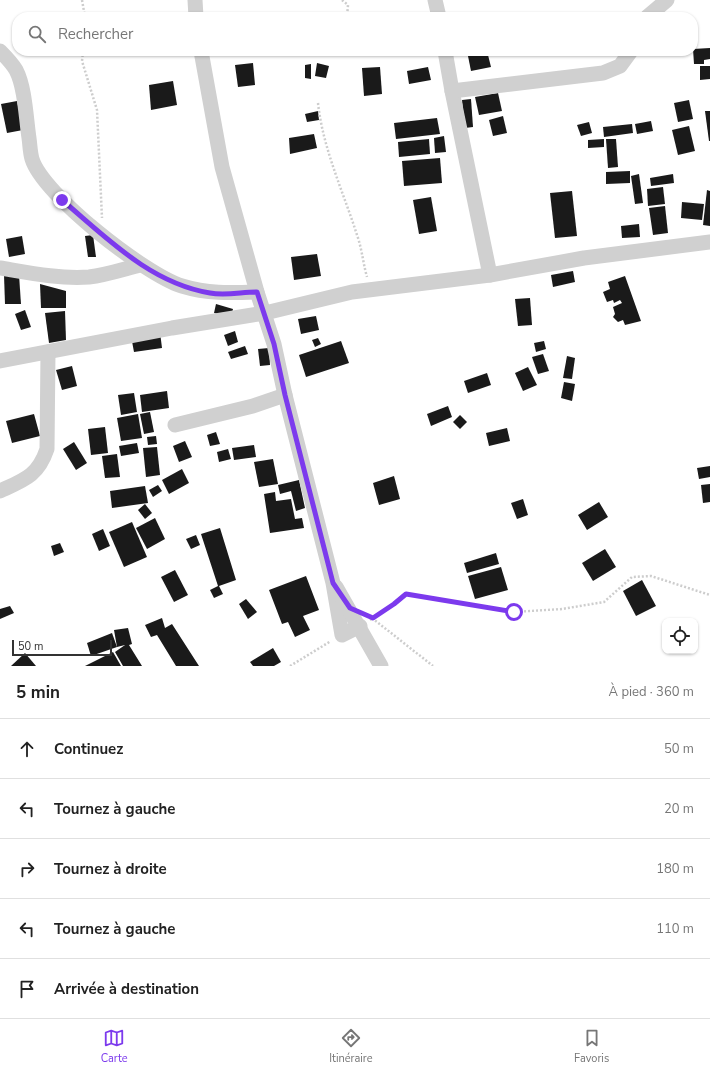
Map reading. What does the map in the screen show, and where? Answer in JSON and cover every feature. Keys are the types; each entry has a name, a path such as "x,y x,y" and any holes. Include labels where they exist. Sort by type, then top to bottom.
{"street":[{"path":"194,0 195,12"},
{"path":"435,0 438,12"},
{"path":"653,12 667,0"},
{"path":"0,51 16,70 21,84 32,159 38,171 62,200 140,265 181,286 212,294 257,292"},
{"path":"202,56 222,167 257,292 274,344 285,395 333,583 342,635 360,626"},
{"path":"447,56 452,92 490,275"},
{"path":"452,92 603,73 620,66 627,56"},
{"path":"0,361 265,313 352,292 490,275 584,258 710,242"},
{"path":"0,268 53,277 72,278 91,277 140,265"},
{"path":"0,491 35,472 43,462 47,450 48,352"},
{"path":"175,425 253,406 285,395"},
{"path":"333,583 350,608 381,666"}],"path":[{"path":"82,0 84,12"},
{"path":"342,0 348,5 347,12"},
{"path":"82,56 82,61 97,110 103,235"},
{"path":"318,103 321,128 331,163 357,234 370,290"},
{"path":"360,626 394,604 406,594 514,612 562,609 604,602 632,577 651,576 710,595"},
{"path":"350,608 373,618 432,666"},
{"path":"290,666 342,635"}],"building":[{"path":"710,48 710,59 704,60 704,64 694,64 693,56 698,56 698,49"},
{"path":"468,56 488,56 491,67 471,71"},
{"path":"253,63 255,85 238,87 235,65"},
{"path":"317,63 329,66 326,78 315,76"},
{"path":"311,64 311,79 305,78 305,65"},
{"path":"700,66 710,66 710,79 700,80"},
{"path":"380,67 382,94 364,96 362,68"},
{"path":"428,67 431,80 409,84 407,71"},
{"path":"173,81 177,105 151,110 149,85"},
{"path":"498,93 502,111 479,115 475,97"},
{"path":"471,99 473,127 465,128 462,100"},
{"path":"689,100 693,119 678,122 674,103"},
{"path":"17,101 23,130 7,133 1,104"},
{"path":"318,111 319,120 307,122 305,114"},
{"path":"705,111 710,111 710,141 709,141"},
{"path":"503,116 507,133 493,136 489,120"},
{"path":"437,118 440,134 396,139 394,123"},
{"path":"651,121 653,131 637,134 635,124"},
{"path":"589,122 592,133 581,136 577,125"},
{"path":"632,124 633,133 604,137 603,127"},
{"path":"689,126 695,151 678,155 672,130"},
{"path":"314,134 317,148 290,154 289,138"},
{"path":"444,136 446,152 435,153 434,138"},
{"path":"429,139 430,154 399,157 398,142"},
{"path":"604,139 604,147 588,148 588,140"},
{"path":"606,139 616,139 618,167 608,168"},
{"path":"440,158 442,183 404,186 402,161"},
{"path":"630,171 630,183 606,184 606,172"},
{"path":"639,174 643,203 635,204 631,176"},
{"path":"673,174 674,183 651,186 650,178"},
{"path":"663,187 665,204 648,206 647,189"},
{"path":"707,190 710,191 710,226 703,225"},
{"path":"572,191 577,236 555,238 550,193"},
{"path":"431,197 437,231 419,234 413,200"},
{"path":"682,202 704,204 702,220 681,218"},
{"path":"665,206 668,233 653,235 649,208"},
{"path":"639,224 640,237 622,238 621,226"},
{"path":"93,235 96,257 88,257 85,236"},
{"path":"22,236 25,254 9,257 6,239"},
{"path":"317,254 321,276 294,280 291,257"},
{"path":"573,271 575,282 553,287 551,275"},
{"path":"4,275 19,275 21,304 5,304"},
{"path":"625,276 641,321 625,325 623,320 618,322 613,317 615,314 613,307 622,303 620,300 614,303 613,300 607,302 603,292 610,289 608,282"},
{"path":"40,284 66,291 66,308 41,308"},
{"path":"530,298 532,325 518,326 515,299"},
{"path":"216,304 233,309 231,317 214,313"},
{"path":"25,310 31,327 21,330 15,314"},
{"path":"65,311 66,340 49,343 45,313"},
{"path":"316,316 319,330 301,334 298,319"},
{"path":"235,331 238,342 228,346 224,335"},
{"path":"160,332 162,348 134,352 131,336"},
{"path":"318,338 321,344 315,347 312,340"},
{"path":"341,341 349,363 306,377 299,355"},
{"path":"544,341 546,349 536,352 534,343"},
{"path":"245,346 248,354 231,359 228,352"},
{"path":"269,348 270,365 260,366 258,349"},
{"path":"543,354 549,371 538,374 532,357"},
{"path":"567,356 575,358 572,379 563,378"},
{"path":"72,366 77,386 62,390 56,370"},
{"path":"528,367 537,385 523,391 515,373"},
{"path":"487,373 491,385 468,393 464,381"},
{"path":"564,382 575,384 572,401 561,398"},
{"path":"167,391 169,408 142,412 140,395"},
{"path":"134,393 137,412 121,415 118,395"},
{"path":"448,406 452,417 431,426 427,414"},
{"path":"150,412 154,432 144,434 140,414"},
{"path":"34,414 40,436 12,443 6,421"},
{"path":"138,414 142,438 121,441 117,418"},
{"path":"460,415 467,422 460,429 453,422"},
{"path":"105,427 108,453 91,455 88,429"},
{"path":"507,428 510,441 489,446 486,433"},
{"path":"216,432 220,444 210,446 207,435"},
{"path":"156,436 157,444 148,445 147,437"},
{"path":"185,441 192,457 179,462 173,446"},
{"path":"74,442 87,463 76,470 63,449"},
{"path":"137,443 139,453 121,456 119,446"},
{"path":"254,445 256,457 234,460 232,448"},
{"path":"157,447 160,475 146,477 143,448"},
{"path":"228,449 231,459 219,462 217,452"},
{"path":"117,454 120,477 105,478 102,456"},
{"path":"273,459 278,484 259,487 254,462"},
{"path":"710,466 710,477 699,479 697,468"},
{"path":"182,469 189,483 169,494 162,480"},
{"path":"394,476 400,499 379,505 373,483"},
{"path":"299,480 305,508 296,511 291,491 280,494 278,485"},
{"path":"710,484 710,502 703,503 701,485"},
{"path":"158,485 162,491 153,497 149,490"},
{"path":"145,486 148,503 112,508 110,491"},
{"path":"275,492 276,501 291,499 295,519 302,518 304,528 270,533 264,494"},
{"path":"523,499 528,515 517,519 511,503"},
{"path":"599,502 608,517 587,530 578,515"},
{"path":"145,504 152,513 145,519 138,510"},
{"path":"155,518 165,539 147,549 136,528"},
{"path":"132,522 147,557 124,567 109,532"},
{"path":"220,528 236,580 219,586 223,594 214,598 210,590 218,586 201,534"},
{"path":"103,529 110,546 99,551 92,534"},
{"path":"196,535 200,545 191,549 186,539"},
{"path":"60,543 64,552 54,556 51,546"},
{"path":"605,549 616,567 593,581 582,563"},
{"path":"496,553 499,564 467,573 464,563"},
{"path":"501,567 508,590 475,599 468,576"},
{"path":"175,570 188,595 174,602 161,577"},
{"path":"306,576 319,610 303,616 310,630 295,637 288,622 282,624 269,590"},
{"path":"642,580 656,606 636,616 623,591"},
{"path":"246,599 257,612 248,619 239,604"},
{"path":"10,606 14,613 0,619 0,609"},
{"path":"162,618 165,628 172,624 199,666 176,666 157,635 151,637 145,625"},
{"path":"128,628 132,644 129,645 142,666 123,666 115,652 125,645 117,647 114,630"},
{"path":"112,633 117,647 91,656 87,643"},
{"path":"273,648 281,662 274,666 253,666 250,662"},
{"path":"113,652 121,666 85,666"},
{"path":"25,653 36,666 11,666"}],"route":[{"path":"62,200 120,250 140,265 181,286 212,294 257,292 274,344 285,395 333,583 350,608 373,618 406,594 514,612"}]}
